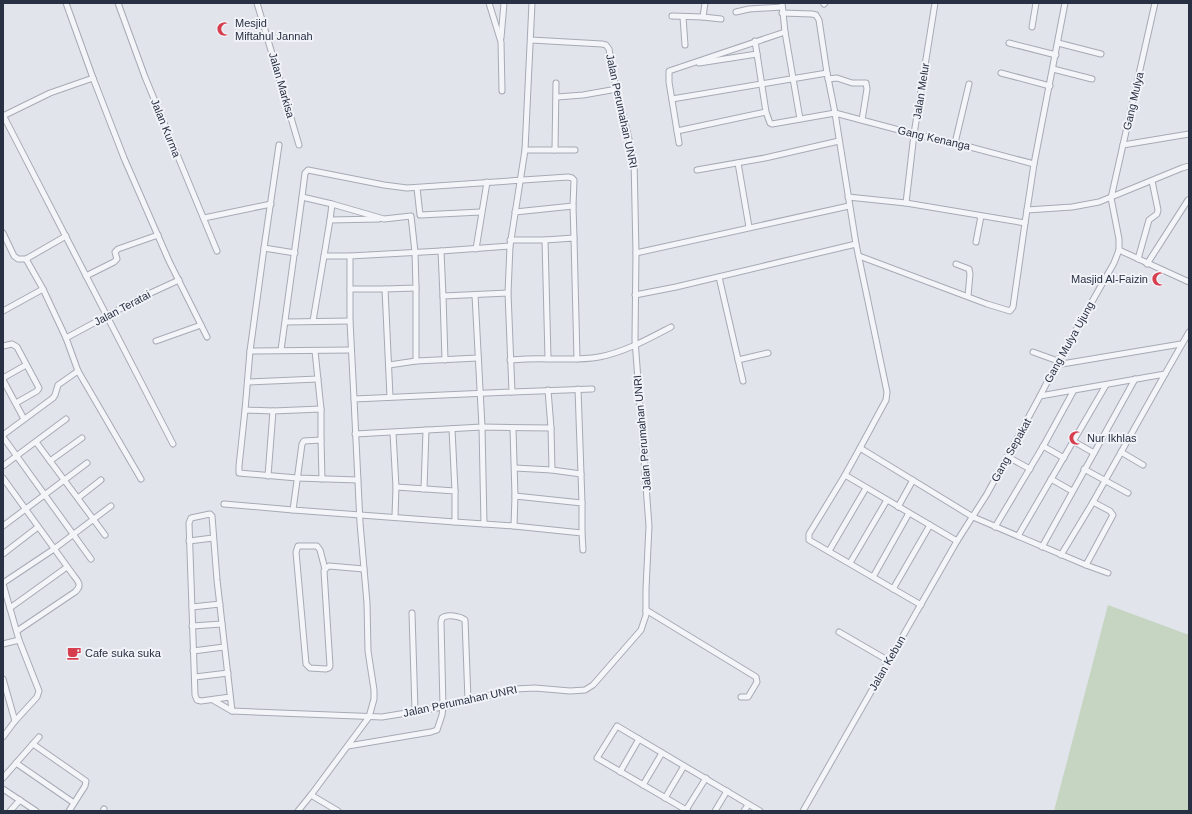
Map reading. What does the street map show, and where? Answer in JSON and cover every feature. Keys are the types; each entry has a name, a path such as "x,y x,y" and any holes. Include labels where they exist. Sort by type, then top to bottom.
{"street":[{"path":"66,3 124,158 158,235 207,337"},
{"name":"Jalan Kurma","path":"118,3 145,77 217,251"},
{"name":"Jalan Markisa","path":"257,3 299,145"},
{"path":"489,3 501,42"},
{"path":"502,91 501,42 504,3"},
{"path":"512,392 508,293 510,243 525,150 532,3"},
{"path":"703,17 705,3"},
{"name":"Jalan Melur","path":"906,203 914,134 935,3"},
{"path":"1032,27 1036,3"},
{"path":"859,256 1006,310 1010,311 1012,309 1034,164 1065,3"},
{"name":"Gang Mulya","path":"1111,198 1155,3"},
{"path":"782,8 792,79 800,119"},
{"path":"736,12 749,9 782,8 812,14 817,16 819,20 849,206 887,392 886,400 845,476 808,536 809,540 920,605"},
{"path":"672,16 721,19"},
{"path":"683,17 684,45"},
{"path":"679,143 668,72 785,32"},
{"name":"Jalan Perumahan UNRI","path":"232,711 382,717 443,707 505,690 524,688 578,691 588,689 638,634 645,621 649,518 635,346 636,253 634,156 610,60 610,49 606,45 602,44 531,40"},
{"path":"755,41 768,122 772,124 834,113"},
{"path":"1009,43 1056,54"},
{"path":"1058,43 1101,54"},
{"path":"688,64 757,54"},
{"path":"1053,69 1092,79"},
{"path":"1001,73 1050,86"},
{"path":"672,99 792,79 827,76 852,82 866,83 867,89 862,120"},
{"path":"93,78 50,93 3,116 173,444"},
{"path":"555,150 557,97 556,83"},
{"path":"955,143 969,84"},
{"path":"557,97 583,95 617,89"},
{"path":"677,131 766,112"},
{"name":"Gang Kenanga","path":"834,113 1034,164"},
{"path":"1123,145 1189,134"},
{"path":"697,170 738,163 839,141"},
{"path":"279,145 250,352 246,410 238,470 242,473 268,476 358,480"},
{"path":"525,150 576,150"},
{"path":"738,163 749,227"},
{"path":"1027,210 1084,205 1099,202 1189,166"},
{"path":"282,350 305,173 308,170 384,185 417,188 487,182 572,178 574,180 573,206 577,359"},
{"path":"1138,259 1149,220 1157,214 1158,210 1152,181"},
{"path":"476,249 487,182"},
{"path":"417,188 420,215"},
{"path":"302,197 384,219"},
{"path":"848,197 906,203 1025,223"},
{"name":"Gang Mulya Ujung","path":"1040,396 1114,263 1119,250 1119,233 1113,214 1111,198"},
{"path":"1147,264 1188,200"},
{"path":"204,218 271,204"},
{"path":"313,321 332,204"},
{"path":"515,212 573,206"},
{"path":"636,253 849,206"},
{"path":"330,220 384,219 420,215 481,212"},
{"path":"411,216 415,252 416,361"},
{"path":"976,242 981,216"},
{"path":"3,233 14,256 18,259 26,259 66,236"},
{"path":"86,276 114,262 117,259 116,252 118,249 158,235"},
{"path":"324,256 476,249 510,243 574,238"},
{"path":"546,240 548,358"},
{"path":"635,295 720,277 856,244"},
{"path":"264,248 295,253"},
{"path":"1119,250 1189,282"},
{"path":"442,251 445,360"},
{"path":"298,811 370,717 374,690 369,659 368,603 359,514 351,350 350,256"},
{"path":"26,259 43,289 66,338 78,371 141,479"},
{"path":"956,264 969,269 968,296"},
{"path":"720,277 743,381"},
{"name":"Jalan Teratai","path":"66,338 142,297 179,280"},
{"path":"350,289 416,288"},
{"path":"3,311 43,289"},
{"path":"385,289 390,397"},
{"path":"444,296 508,293"},
{"path":"475,295 482,428 484,524"},
{"path":"286,322 350,321"},
{"path":"156,341 201,325"},
{"path":"510,360 548,358 577,359 600,357 635,346 671,326"},
{"path":"1061,555 1093,502 1189,332"},
{"path":"3,346 12,344 15,345 39,389 16,403"},
{"path":"1032,352 1057,363 1181,344"},
{"path":"250,352 282,350 351,350"},
{"path":"315,351 321,409 322,479"},
{"path":"738,360 768,352"},
{"path":"389,364 478,358"},
{"path":"24,419 3,379 26,365"},
{"path":"78,371 60,383 55,395 3,436 91,558"},
{"path":"1040,396 1164,374"},
{"path":"248,382 318,379"},
{"path":"1042,546 1135,379"},
{"path":"1018,536 1106,385"},
{"path":"578,389 583,550"},
{"path":"354,398 592,389"},
{"path":"548,390 552,470"},
{"path":"995,527 1030,469 1074,390"},
{"name":"Gang Sepakat","path":"974,517 1040,396"},
{"path":"246,410 273,411 321,409"},
{"path":"268,476 273,411"},
{"path":"3,466 66,420"},
{"path":"355,434 482,428 551,428"},
{"path":"452,429 455,522"},
{"path":"513,429 515,468 514,526"},
{"path":"424,490 426,430"},
{"path":"393,433 396,487 395,516"},
{"path":"50,461 82,438"},
{"path":"294,510 297,478 303,443 306,441 321,440"},
{"path":"1073,441 1094,453"},
{"path":"36,442 105,534"},
{"path":"1043,446 1064,458"},
{"path":"860,448 974,517 1061,555 1108,573"},
{"path":"1121,452 1143,465"},
{"path":"1008,457 1030,469"},
{"path":"3,526 87,463"},
{"path":"515,468 552,470 581,474"},
{"path":"1084,469 1128,493"},
{"path":"845,476 957,541"},
{"path":"3,478 79,582 80,586 78,590 17,631"},
{"path":"1051,479 1072,491"},
{"path":"78,498 101,480"},
{"path":"898,507 913,480"},
{"path":"396,487 455,491"},
{"path":"829,551 866,488"},
{"path":"515,496 582,503"},
{"path":"850,563 887,500"},
{"path":"1086,565 1113,515 1110,511 1093,502"},
{"path":"224,504 395,516 582,533"},
{"path":"3,737 15,721 37,697 39,692 19,640 3,583 54,549 111,506"},
{"path":"873,577 910,513"},
{"path":"230,697 201,701 197,700 195,695 189,542 189,523 195,516 210,514 212,516 224,647 232,711"},
{"name":"Jalan Kebun","path":"803,811 957,541 974,517"},
{"path":"893,589 930,525"},
{"path":"3,554 38,527"},
{"path":"189,542 213,538"},
{"path":"325,569 320,550 317,546 298,546 296,552 306,664 310,668 326,669 330,666 323,574 325,569 329,566 364,569"},
{"path":"10,608 68,567"},
{"path":"192,607 220,604"},
{"path":"646,610 756,677 757,682 750,695 748,697 741,697"},
{"path":"412,613 415,711"},
{"path":"348,746 437,730 443,707 441,622 442,618 445,616 462,617 465,620 468,700"},
{"path":"192,626 222,624"},
{"path":"839,632 889,661"},
{"path":"3,644 19,640"},
{"path":"193,651 224,647"},
{"path":"195,677 228,673"},
{"path":"3,679 15,721"},
{"path":"213,700 232,711"},
{"path":"706,778 687,811 598,759 597,757 617,725 728,791 748,805 760,811"},
{"path":"3,778 39,737"},
{"path":"620,772 639,739"},
{"path":"33,744 86,781 85,786 69,811"},
{"path":"643,785 662,753"},
{"path":"16,763 74,803"},
{"path":"665,798 684,766"},
{"path":"3,789 36,811"},
{"path":"715,811 728,791"},
{"path":"311,795 338,811"},
{"path":"10,811 20,800"},
{"path":"744,811 748,805"}],"green space":[{"path":"1108,605 1189,635 1189,811 1054,811"}],"place":[{"name":"Mesjid Miftahul Jannah","path":"224,29"},
{"name":"Masjid Al-Faizin","path":"1159,279"},
{"name":"Nur Ikhlas","path":"1076,438"},
{"name":"Cafe suka suka","path":"74,653"}]}
